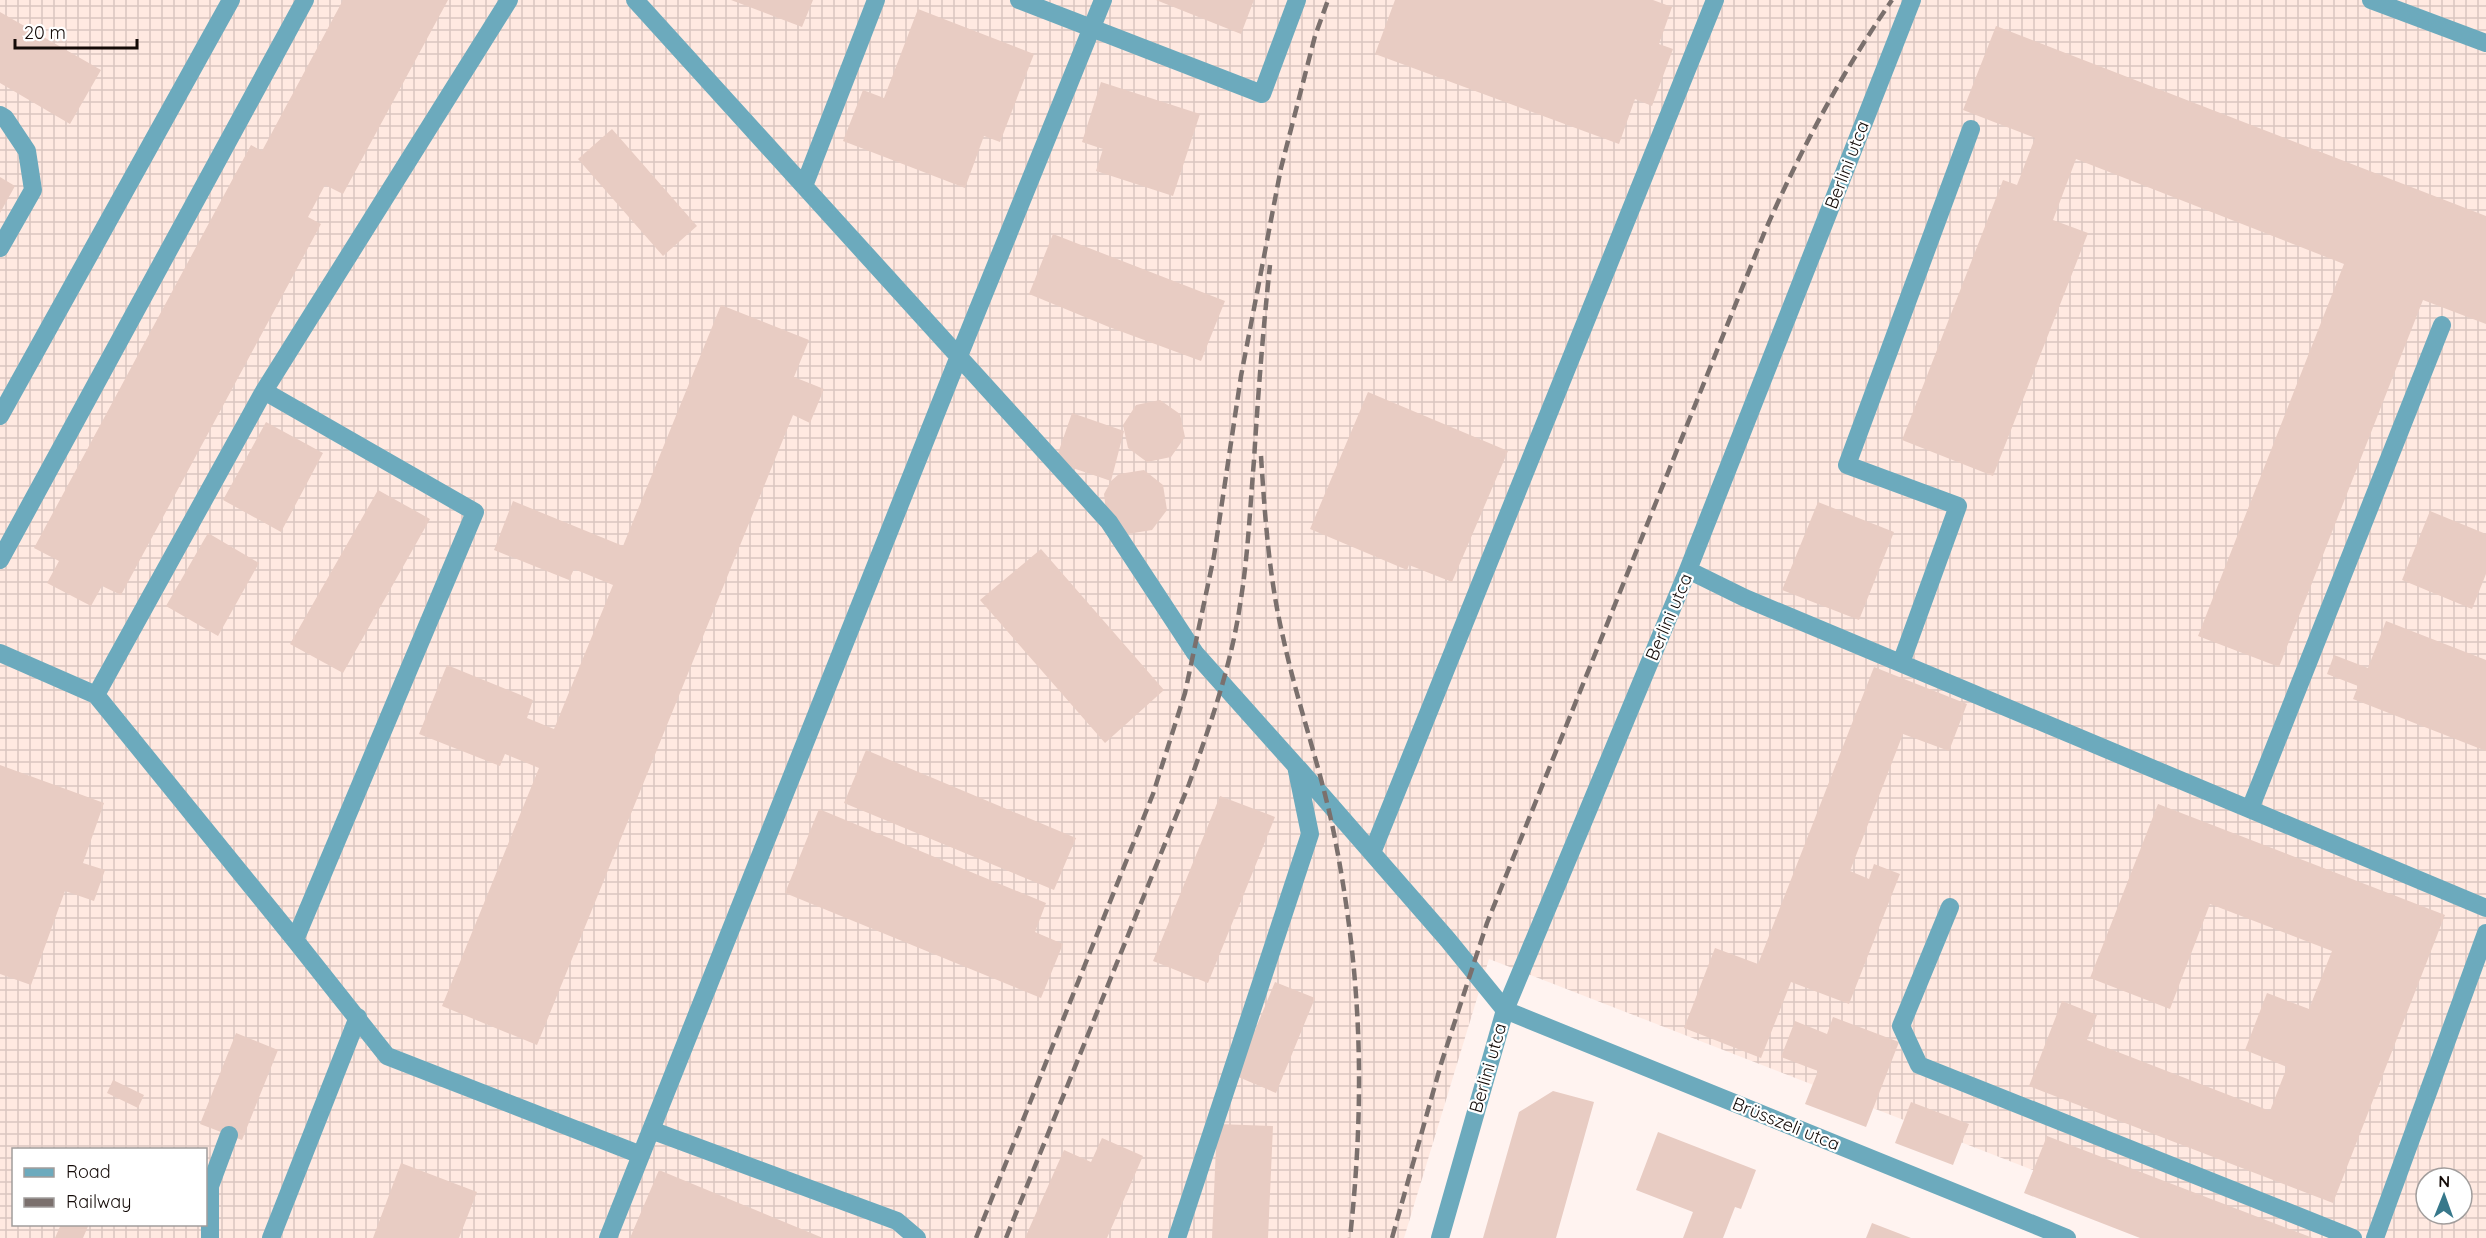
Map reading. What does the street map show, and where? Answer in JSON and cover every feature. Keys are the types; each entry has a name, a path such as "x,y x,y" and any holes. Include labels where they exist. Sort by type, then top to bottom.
{"street":[{"path":"0,416 231,0"},
{"path":"0,560 305,0"},
{"path":"96,695 264,392 509,0"},
{"path":"635,0 1109,522 1195,653 1448,940 1505,1010"},
{"path":"804,186 876,0"},
{"path":"1019,0 1262,94 1297,0"},
{"path":"608,1238 958,356 1104,0"},
{"path":"1372,854 1715,0"},
{"name":"Berlini utca","path":"1440,1238 1505,1010 1688,570 1912,0"},
{"path":"2371,0 2486,43"},
{"path":"0,115 5,118 27,151 33,190 0,248"},
{"path":"1900,663 1958,506 1847,465 1971,129"},
{"path":"2250,809 2442,325"},
{"path":"264,392 475,512 295,940"},
{"path":"1688,570 1745,598 2486,908"},
{"path":"0,653 96,695 358,1017 387,1056 641,1155"},
{"path":"1177,1238 1310,834 1296,766"},
{"path":"1950,907 1901,1026 1919,1065 2353,1238"},
{"path":"2375,1238 2486,933"},
{"name":"Brüsszeli utca","path":"1505,1010 2067,1238"},
{"path":"271,1238 358,1017"},
{"path":"651,1130 897,1221 917,1238"},
{"path":"210,1238 210,1186 229,1135"}],"shaded area":[{"path":"0,0 2486,0 2486,1238 2208,1238 1489,959 1404,1238 0,1238"}],"building":[{"path":"343,0 448,0 343,194 325,185 308,217 321,224 121,595 102,586 91,606 47,583 59,561 34,548 251,145 262,151"},
{"path":"731,0 813,0 802,27"},
{"path":"1156,0 1254,0 1241,34"},
{"path":"1395,0 1653,0 1672,7 1659,44 1673,49 1652,106 1635,99 1619,144 1375,54"},
{"path":"918,9 1034,54 1000,142 984,136 965,188 843,141 863,90 884,98"},
{"path":"0,12 101,70 70,124 0,83"},
{"path":"1996,26 2486,216 2486,324 2423,300 2279,667 2198,636 2344,264 2076,159 2053,220 2088,233 1993,476 1902,440 2003,180 2017,185 2035,138 1963,110"},
{"path":"1101,82 1200,114 1173,196 1096,171 1103,149 1082,142"},
{"path":"612,129 697,226 663,256 578,159"},
{"path":"0,177 15,186 0,213"},
{"path":"1053,234 1225,301 1201,361 1029,294"},
{"path":"721,305 809,340 794,377 824,389 810,423 793,415 537,1045 442,1006 539,768 505,754 500,766 419,734 447,665 533,700 527,718 554,729 613,585 574,569 569,580 494,550 513,501 623,546"},
{"path":"1368,392 1508,451 1452,582 1409,565 1407,570 1310,529"},
{"path":"1160,400 1180,414 1185,437 1171,457 1147,462 1128,448 1123,425 1136,405"},
{"path":"1072,413 1124,431 1111,481 1055,462"},
{"path":"266,422 323,453 281,532 223,500"},
{"path":"1144,470 1163,485 1167,510 1152,530 1127,534 1107,519 1104,494 1111,481 1119,474"},
{"path":"378,490 430,519 343,673 290,644"},
{"path":"1818,502 1894,532 1859,620 1782,590"},
{"path":"2430,511 2486,534 2486,574 2472,609 2402,580"},
{"path":"208,533 259,563 218,636 166,606"},
{"path":"1041,549 1164,690 1105,743 980,600"},
{"path":"2386,621 2486,660 2486,751 2353,699 2358,686 2327,674 2334,655 2368,668"},
{"path":"1874,667 1967,704 1949,751 1903,734 1850,871 1869,879 1874,864 1900,874 1849,1004 1791,982 1761,1058 1684,1028 1715,948 1758,964"},
{"path":"866,750 1076,838 1054,890 844,803"},
{"path":"0,765 104,803 83,863 105,870 94,901 65,891 31,985 0,974"},
{"path":"1220,796 1275,817 1208,983 1153,961"},
{"path":"2158,804 2445,915 2333,1203 2029,1086 2062,1001 2097,1015 2087,1040 2270,1111 2287,1067 2245,1050 2267,993 2309,1009 2332,951 2210,904 2170,1009 2090,978"},
{"path":"819,809 1046,903 1035,932 1063,944 1041,998 785,893"},
{"path":"1275,982 1315,998 1276,1093 1236,1076"},
{"path":"1833,1017 1899,1042 1866,1127 1805,1104 1818,1071 1781,1057 1795,1021 1827,1034"},
{"path":"236,1033 278,1050 242,1140 200,1124"},
{"path":"113,1080 144,1095 138,1108 107,1093"},
{"path":"1553,1091 1594,1102 1556,1238 1483,1238 1519,1112"},
{"path":"1911,1102 1969,1124 1953,1165 1895,1143"},
{"path":"1217,1124 1273,1126 1268,1238 1212,1238"},
{"path":"1658,1132 1756,1170 1741,1209 1735,1207 1723,1238 1683,1238 1693,1212 1636,1190"},
{"path":"2047,1136 2313,1238 2140,1238 2024,1193"},
{"path":"1102,1138 1143,1156 1107,1238 1025,1238 1064,1150 1091,1162"},
{"path":"401,1163 477,1192 459,1238 373,1238"},
{"path":"659,1170 823,1238 630,1238"},
{"path":"1872,1223 1911,1238 1866,1238"},
{"path":"60,1226 88,1226 83,1238 55,1238"}],"railway":[{"path":"976,1238 1153,794 1185,693 1214,556 1241,376 1281,168 1315,36 1328,0"},
{"path":"1392,1238 1441,1064 1487,923 1765,231 1823,112 1892,0"},
{"path":"1006,1238 1189,784 1225,673 1236,628 1245,569 1270,265"},
{"path":"1261,456 1268,547 1278,615 1331,818 1351,944 1356,992 1359,1088 1358,1137 1350,1238"}]}
